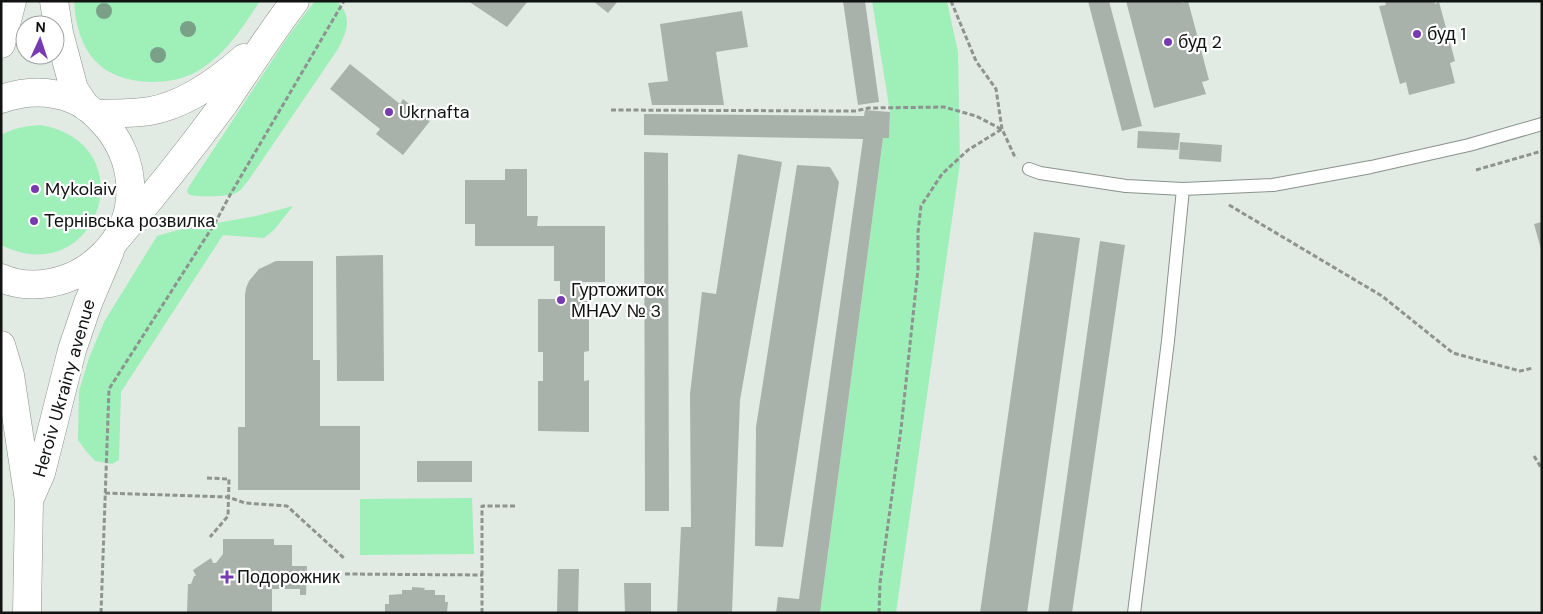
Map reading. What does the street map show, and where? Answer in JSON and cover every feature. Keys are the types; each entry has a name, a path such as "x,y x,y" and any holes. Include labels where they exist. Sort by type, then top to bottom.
{"main road":[{"path":"1,44 12,1"},
{"path":"54,1 59,33 74,89 90,110"},
{"path":"1,278 7,281 30,284 53,283 75,276 94,264 158,191 222,105 295,1"},
{"path":"1,99 12,95 44,93 74,100 90,110 150,111 176,103 202,90 220,78 269,36"},
{"name":"Heroiv Ukrainy avenue","path":"29,501 41,473 72,350 88,302 126,219 130,200 131,180 127,161 120,143 109,127 90,110"},
{"name":"Heroiv Ukrainy avenue","path":"1,345 10,375 29,501 27,613"}],"lane":[{"path":"1029,168 1040,173 1126,186 1183,189 1273,185 1361,169 1468,145 1542,124"},
{"path":"1134,613 1168,341 1183,189"}],"path":[{"path":"101,613 109,389 215,223 230,194 344,1"},
{"path":"951,1 976,61 996,89 1002,129 1014,155 1029,168"},
{"path":"611,110 855,111 869,108 944,107 976,116 1002,129"},
{"path":"879,613 880,582 901,428 918,269 918,232 921,206 942,174 968,150 1002,129"},
{"path":"1476,170 1542,152"},
{"path":"1201,188 1382,296 1454,353 1520,371 1533,368"},
{"path":"1534,456 1542,469"},
{"path":"206,478 229,479 228,516 210,537"},
{"path":"105,493 228,497 245,503 287,506 345,559"},
{"path":"482,613 482,506 517,506"},
{"path":"345,574 483,575"}],"green space":[{"path":"74,1 260,1 232,41 206,66 180,78 152,82 118,76 105,69 95,60 86,49 80,35"},
{"path":"315,1 337,1 345,13 347,25 338,49 241,189 236,193 226,195 190,195 187,192 188,188 289,35"},
{"path":"872,1 947,1 958,52 960,163 896,613 820,613 883,138 889,138 890,112"},
{"path":"40,125 73,137 93,158 101,184 97,210 84,233 63,249 35,254 1,245 1,135 20,128"},
{"path":"293,206 274,230 264,238 223,235 121,392 119,460 112,464 95,461 78,440 79,391 89,358 104,322 157,236 178,230 256,216"},
{"path":"472,498 474,554 360,555 360,499"}],"building":[{"path":"468,1 528,1 507,27"},
{"path":"593,1 618,1 608,13"},
{"path":"843,1 865,1 879,102 858,105"},
{"path":"1088,1 1109,1 1142,126 1122,131"},
{"name":"буд 2","path":"1126,1 1181,1 1182,3 1188,1 1209,80 1202,82 1206,94 1154,108"},
{"name":"буд 1","path":"1385,1 1434,1 1435,4 1439,2 1455,61 1450,63 1455,83 1409,95 1406,82 1400,84 1379,6 1386,5"},
{"path":"742,11 748,47 716,52 724,105 652,105 648,83 668,81 660,24"},
{"name":"Ukrnafta","path":"350,64 400,104 403,99 430,121 403,155 376,134 380,129 330,89"},
{"path":"865,110 890,112 889,138 883,138 820,613 776,613 778,597 799,599 863,139 644,135 644,114 864,116"},
{"path":"1138,131 1180,133 1178,150 1137,148"},
{"path":"1180,142 1222,145 1221,162 1179,159"},
{"path":"644,152 668,153 669,511 645,511"},
{"path":"738,154 782,162 740,400 732,613 677,613 681,527 691,527 690,394 702,292 716,294"},
{"path":"797,165 830,167 839,182 783,547 755,546 756,427"},
{"name":"Гуртожиток МНАУ № 3","path":"505,169 527,169 527,216 538,216 537,226 605,226 605,282 583,282 583,301 589,301 589,351 584,352 584,381 589,380 589,432 538,431 538,381 543,381 543,352 538,352 538,299 560,299 560,281 554,281 554,246 475,246 475,224 465,224 465,180 505,180"},
{"path":"1542,222 1542,249 1541,249 1534,224"},
{"path":"1034,232 1080,238 1027,613 980,613"},
{"path":"1100,241 1125,245 1072,613 1048,613"},
{"path":"383,255 384,381 337,381 336,256"},
{"path":"276,261 313,261 313,360 320,360 320,426 360,426 360,490 238,490 238,427 245,427 246,288 259,269"},
{"path":"417,461 472,461 472,482 417,482"},
{"path":"223,539 274,539 274,545 292,545 292,566 307,566 306,595 300,595 300,589 272,589 272,613 187,613 188,584 191,584 194,576 196,576 193,570 211,558 213,563 216,563 223,554"},
{"path":"558,569 579,569 578,613 557,613"},
{"path":"624,583 651,583 651,613 625,613"},
{"path":"412,587 435,590 435,595 445,595 445,602 448,602 447,613 385,613 385,604 389,604 389,595 402,594 402,590 412,590"}],"place":[{"name":"буд 1","path":"1417,34"},
{"name":"буд 2","path":"1168,42"},
{"name":"Ukrnafta","path":"389,112"},
{"name":"Mykolaiv","path":"35,189"},
{"name":"Тернівська розвилка","path":"34,221"},
{"name":"Гуртожиток МНАУ № 3","path":"561,300"},
{"name":"Подорожник","path":"227,577"}]}
